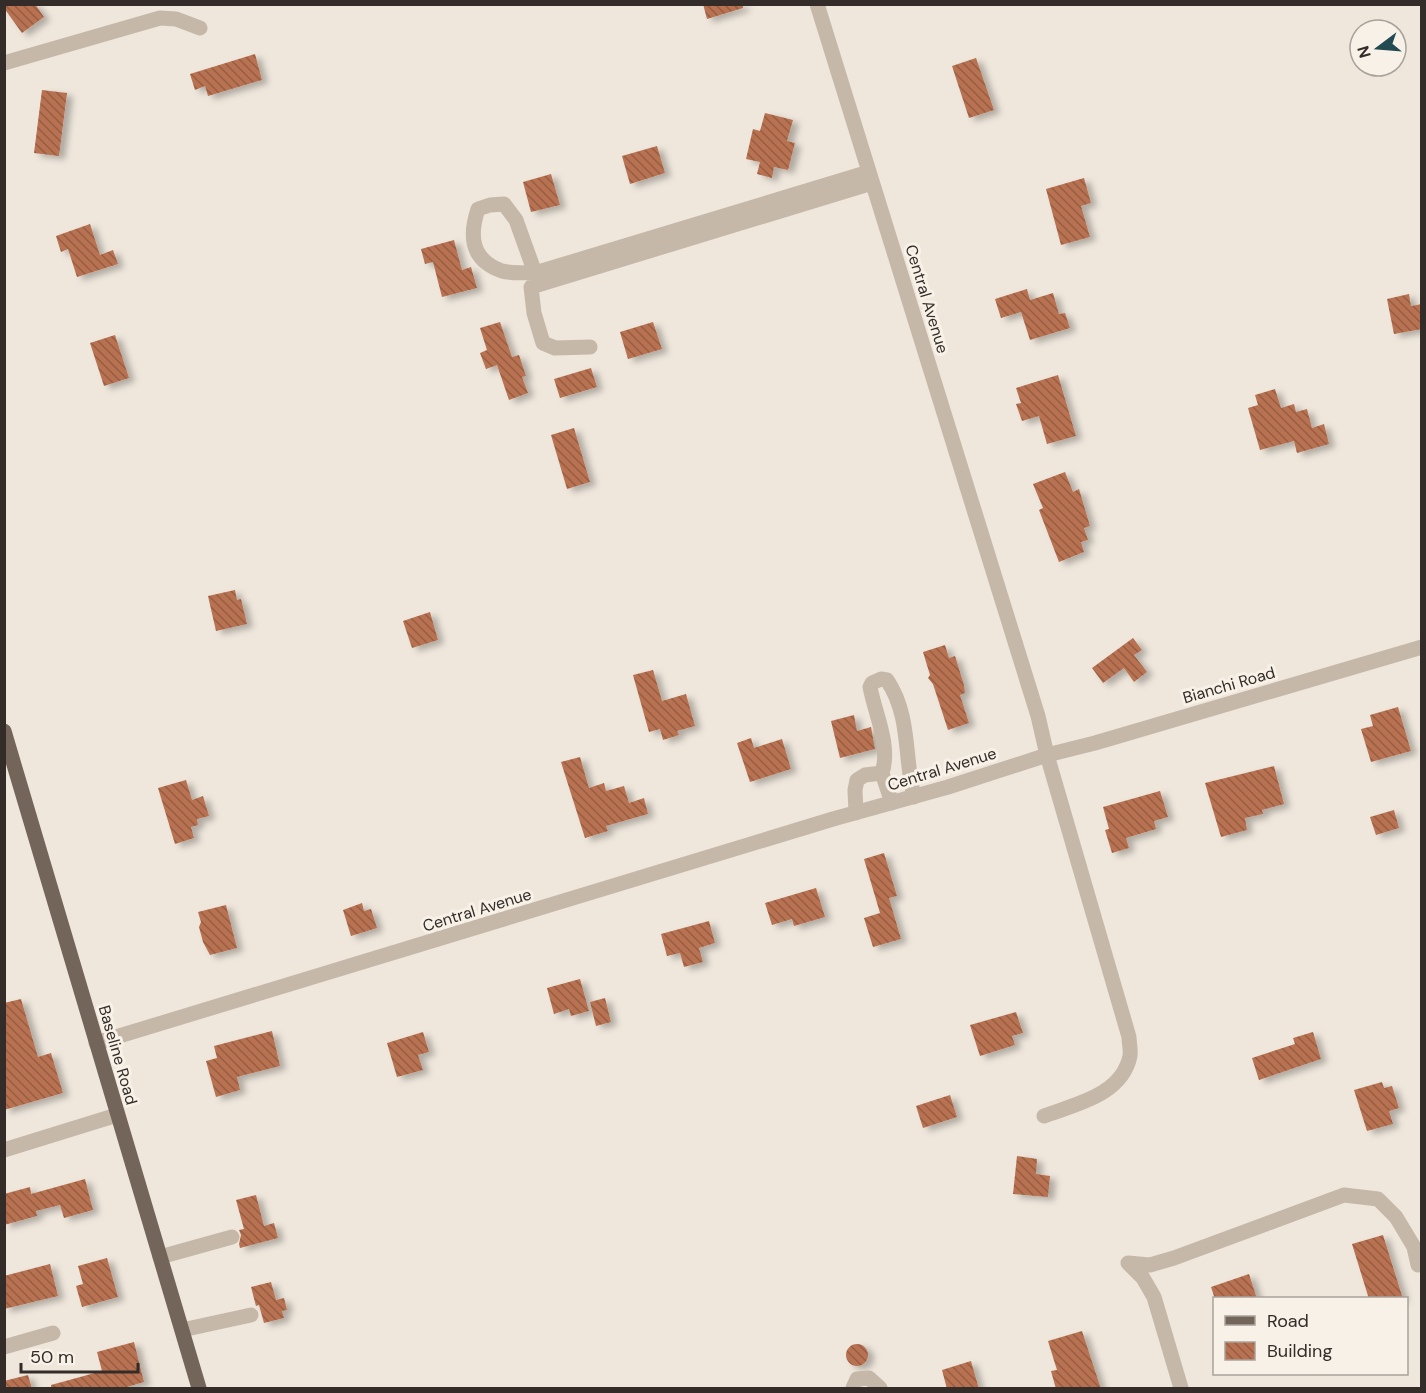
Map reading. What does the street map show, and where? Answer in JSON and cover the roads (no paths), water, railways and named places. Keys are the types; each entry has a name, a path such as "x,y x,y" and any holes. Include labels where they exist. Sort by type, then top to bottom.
{"main road":[{"name":"Baseline Road","path":"4,731 199,1389"}],"street":[{"name":"Central Avenue","path":"96,1043 1047,755 1038,716 817,4"},
{"path":"4,63 160,18 176,19 200,28"},
{"path":"535,273 516,220 504,204 478,209 473,226 473,243 478,255 504,272 535,273 870,178"},
{"path":"590,347 555,348 543,343 534,312 531,287 870,178"},
{"name":"Bianchi Road","path":"1047,755 1422,647"},
{"path":"892,803 882,772 885,749 870,687 872,682 880,679 887,680 899,702 906,727 914,797"},
{"path":"1044,1116 1097,1096 1115,1084 1130,1056 1129,1037 1047,755"},
{"path":"856,813 857,780 865,775 882,772"},
{"path":"4,1150 117,1115"},
{"path":"1181,1389 1154,1297 1143,1278 1128,1263 1150,1265 1174,1258 1344,1195 1378,1199 1396,1217 1414,1247 1418,1265"},
{"path":"160,1257 232,1237"},
{"path":"182,1330 251,1315"},
{"path":"4,1347 53,1333"},
{"path":"853,1389 857,1379 869,1378 880,1389"}]}
